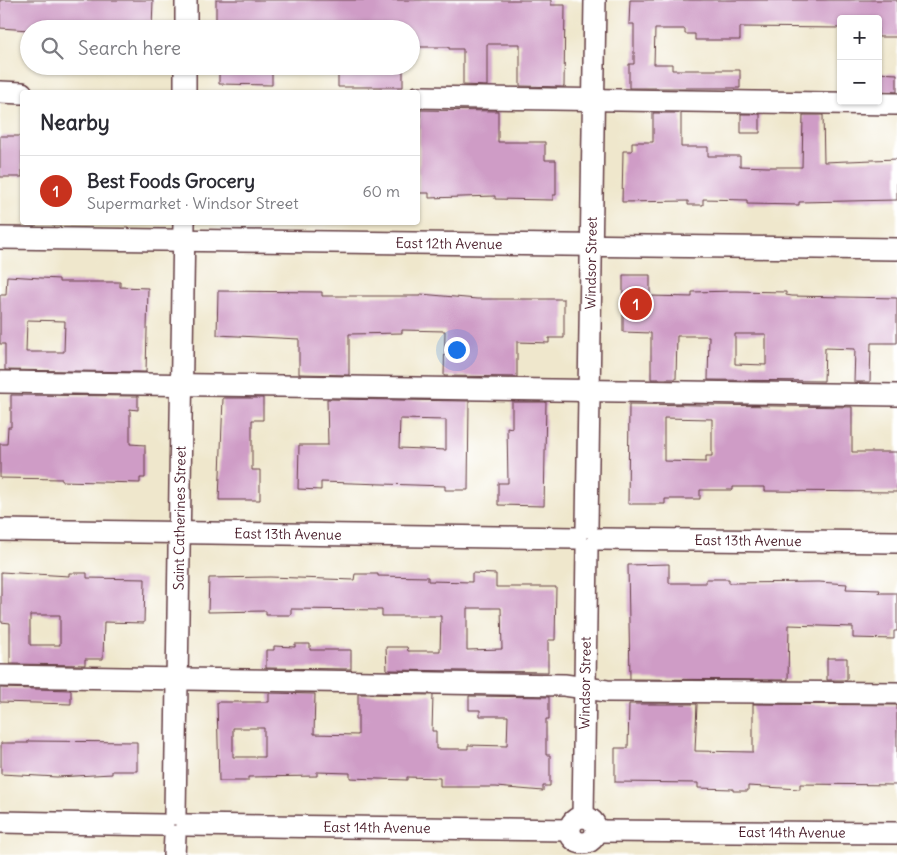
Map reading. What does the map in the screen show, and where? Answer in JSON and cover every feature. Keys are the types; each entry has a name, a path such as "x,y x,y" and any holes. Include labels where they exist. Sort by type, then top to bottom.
{"street":[{"path":"186,0 186,20"},
{"name":"Windsor Street","path":"583,835 596,0"},
{"path":"185,90 186,75"},
{"path":"0,92 20,93"},
{"path":"420,97 897,104"},
{"name":"East 12th Avenue","path":"0,238 184,232 592,245 897,249"},
{"name":"Saint Catherines Street","path":"175,831 184,232"},
{"path":"0,382 897,395"},
{"name":"East 13th Avenue","path":"0,530 897,542"},
{"path":"0,676 554,685 607,691 897,693"},
{"name":"East 14th Avenue","path":"0,822 175,831 583,835 897,833"}],"building":[{"path":"0,0 153,0 152,20 20,20 20,29 0,28"},
{"path":"216,0 551,0 551,5 565,5 564,87 520,86 520,44 487,44 487,86 463,85 463,49 420,47 420,20 216,20"},
{"path":"630,0 897,0 897,37 882,37 882,15 837,15 837,28 740,27 740,40 695,40 695,34 685,34 685,29 655,29 654,64 672,64 672,70 740,70 740,88 629,88 629,64 634,64 634,24 629,24"},
{"path":"882,73 897,74 897,92 882,91"},
{"path":"219,75 272,75 272,85 219,84"},
{"path":"338,75 403,75 403,87 338,87"},
{"path":"420,110 498,111 498,142 545,142 545,160 556,160 556,195 553,195 553,200 495,199 495,196 429,198 429,193 420,193"},
{"path":"653,113 681,113 681,147 708,147 708,156 740,156 740,166 767,167 802,167 803,115 823,115 824,162 897,159 897,200 799,202 799,205 747,204 747,200 703,199 703,205 688,205 688,201 622,202 623,151 632,151 632,142 653,142"},
{"path":"741,114 760,114 760,133 741,133"},
{"path":"0,136 20,136 20,177 0,177"},
{"path":"623,275 650,275 650,296 692,297 692,292 735,291 786,292 786,295 792,296 897,298 897,343 871,343 870,382 854,382 855,349 825,348 824,381 708,380 709,336 677,336 676,379 651,379 651,333 623,332","holes":["735,334 766,334 766,365 735,364"]},
{"path":"7,276 59,279 59,282 120,282 120,287 148,288 146,372 5,370 5,344 0,344 0,295 6,295","holes":["27,320 65,321 64,352 26,352"]},
{"path":"218,291 322,292 322,296 421,296 421,294 477,299 564,299 564,338 549,338 549,343 517,342 517,377 444,376 445,331 402,330 402,333 349,334 349,375 299,374 299,339 217,335"},
{"path":"11,395 138,396 138,410 130,409 130,444 145,445 145,478 140,478 140,483 0,478 0,444 7,444 8,427 11,427"},
{"path":"223,398 263,398 263,420 252,420 252,470 260,470 260,500 219,500"},
{"path":"327,399 469,401 468,490 445,490 445,486 321,482 321,490 298,489 299,445 328,445","holes":["400,419 446,420 446,450 399,448"]},
{"path":"512,402 546,402 544,506 498,505 498,483 508,483 507,427 512,428"},
{"path":"629,404 852,407 852,452 897,452 897,492 765,491 765,487 733,487 733,490 700,490 700,499 665,499 665,504 628,504","holes":["664,418 712,419 712,456 706,456 706,462 664,461"]},
{"path":"669,564 669,583 706,583 706,579 729,579 729,583 819,582 847,584 846,589 880,590 879,593 897,593 897,631 894,631 894,639 853,638 853,627 789,625 788,680 630,679 628,565"},
{"path":"1,572 69,576 69,573 87,573 87,578 145,579 144,623 104,622 103,659 85,659 85,665 10,664 10,623 1,622","holes":["30,615 60,615 60,645 30,645"]},
{"path":"472,573 496,574 496,587 556,587 555,640 548,640 548,672 387,670 386,647 407,647 408,651 440,651 441,616 382,616 382,610 291,609 291,615 266,615 266,611 208,612 209,578 270,577 354,580 355,574 378,574 378,576 428,577 428,581 472,582","holes":["467,608 501,608 502,649 467,650"]},
{"path":"295,644 310,644 310,650 351,650 351,669 266,668 266,650 274,650 274,646 295,647"},
{"path":"827,658 847,658 847,680 827,680"},
{"path":"0,688 71,690 71,704 0,702"},
{"path":"269,693 315,694 314,734 358,735 358,694 433,695 432,731 436,731 436,749 468,749 468,745 507,746 508,716 480,716 480,710 469,710 469,696 549,697 549,719 546,719 546,755 550,755 550,786 543,786 543,791 496,787 440,787 440,778 407,777 407,780 350,778 350,773 317,772 317,776 248,777 248,781 219,781 217,702 269,702","holes":["233,728 264,728 264,757 233,757"]},
{"path":"629,704 697,704 695,751 753,752 753,704 897,705 897,785 800,784 800,789 748,786 748,791 733,791 733,789 698,788 698,783 615,782 615,748 628,748"},
{"path":"28,741 137,742 137,771 112,771 112,774 57,777 1,774 1,743 28,743"}],"place":[{"name":"Best Foods Grocery","path":"636,304"}]}
